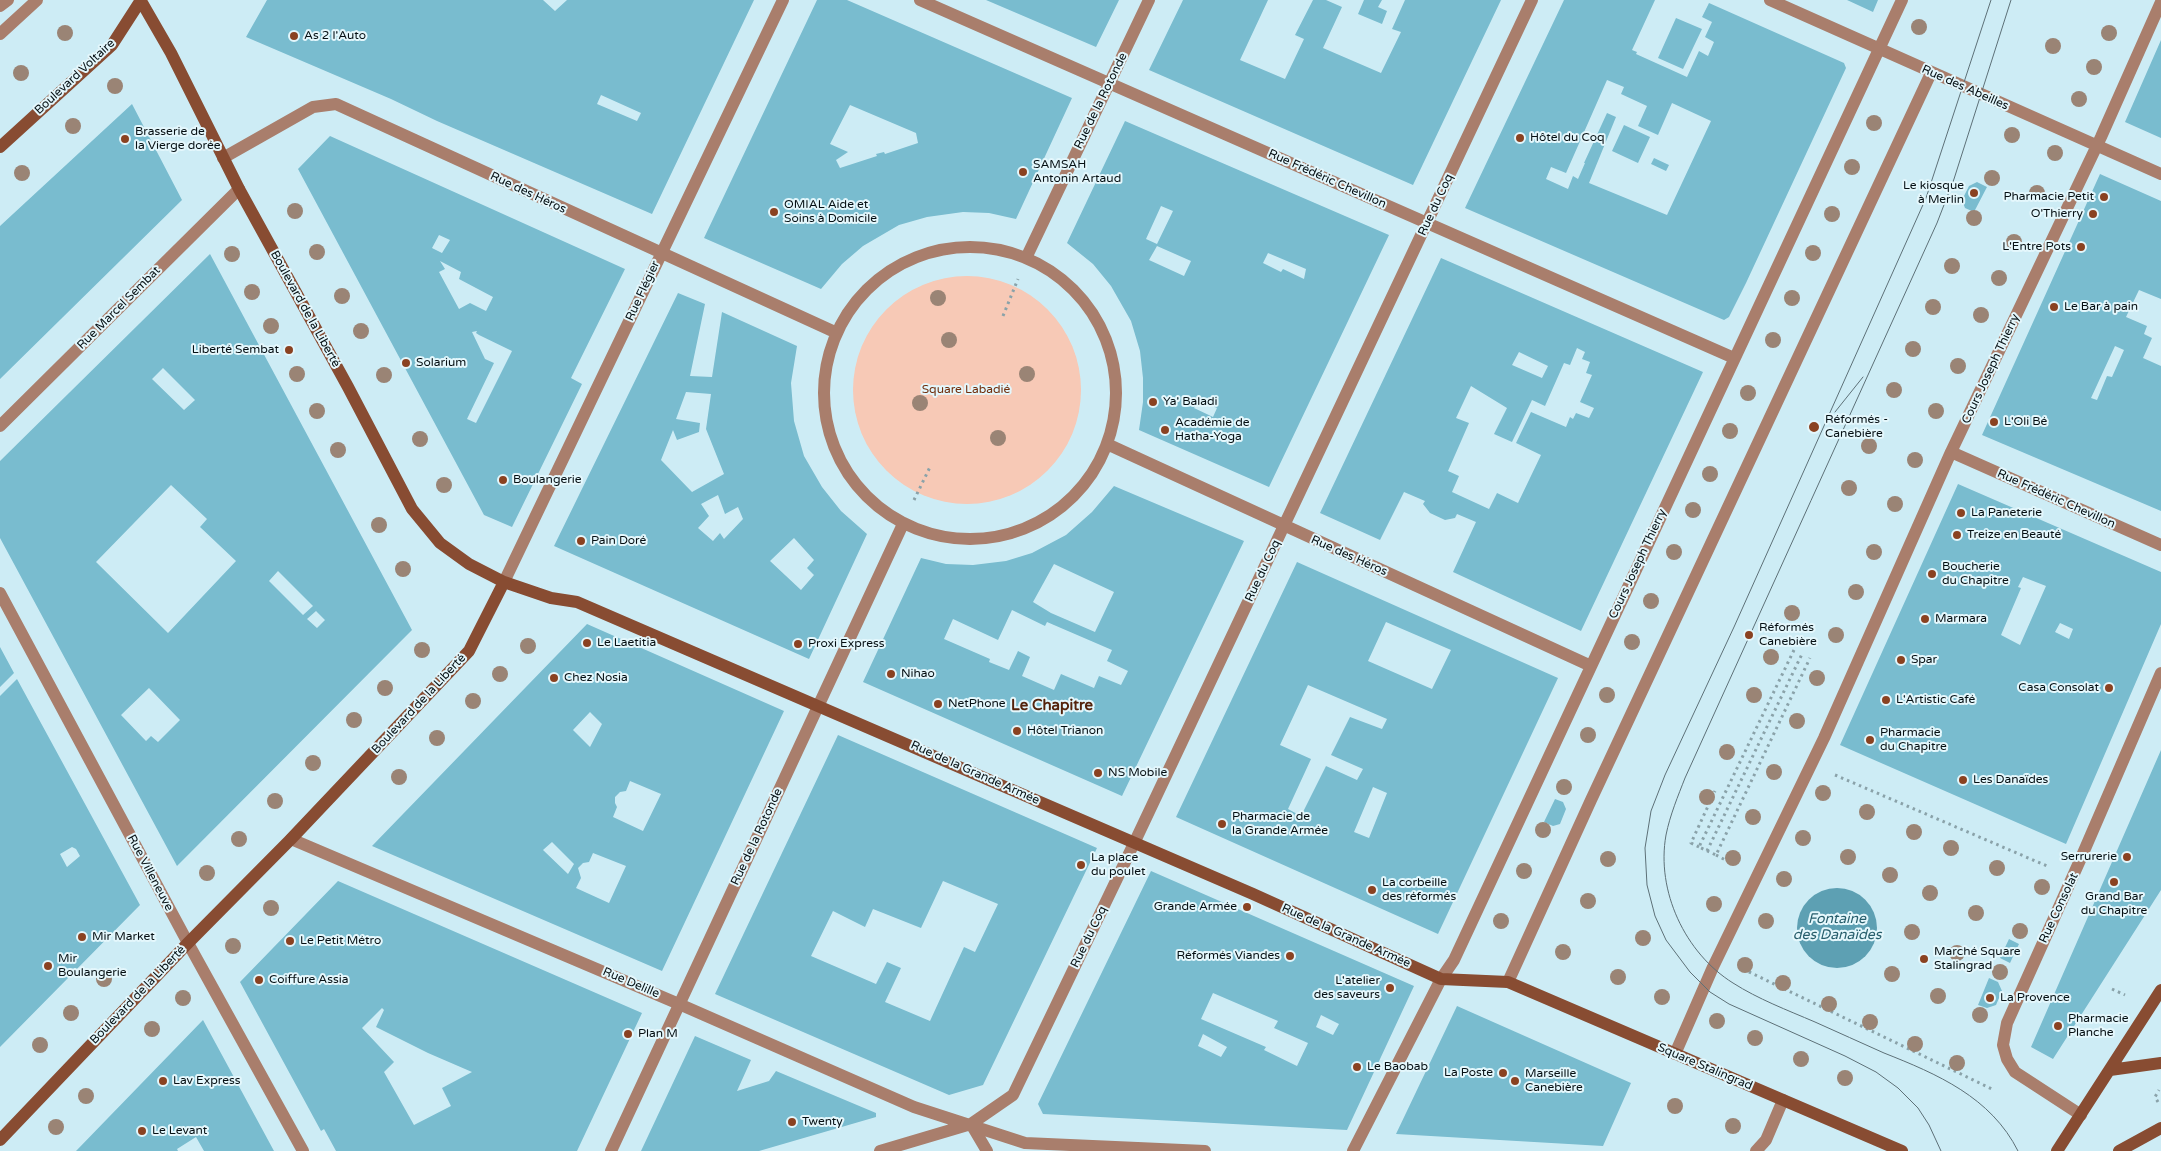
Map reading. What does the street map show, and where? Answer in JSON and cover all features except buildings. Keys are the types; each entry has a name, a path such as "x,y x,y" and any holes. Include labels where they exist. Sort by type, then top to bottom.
{"main road":[{"name":"Boulevard Voltaire","path":"0,147 112,45 140,0"},
{"name":"Boulevard de la Liberté","path":"0,1140 188,943 291,839 469,651 504,582 469,564 440,542 412,508 239,189 171,53 140,0"},
{"name":"Rue de la Grande Armée","path":"504,582 551,598 578,602 1253,894 1441,979"},
{"name":"Square Stalingrad","path":"1441,979 1508,982 1902,1151"},
{"path":"2057,1151 2161,990"},
{"path":"2110,1070 2161,1063"},
{"path":"2120,1151 2161,1128"}],"street":[{"path":"0,6 8,0"},
{"path":"0,34 36,0"},
{"name":"Rue Flégier","path":"504,582 783,0"},
{"name":"Rue Frédéric Chevillon","path":"920,0 1734,358"},
{"name":"Rue de la Rotonde","path":"1028,256 1149,0"},
{"name":"Rue du Coq","path":"880,1151 971,1124 1012,1095 1134,843 1532,0"},
{"name":"Rue des Abeilles","path":"1770,0 2161,174"},
{"name":"Cours Joseph Thierry","path":"1591,666 1902,0"},
{"name":"Cours Joseph Thierry","path":"1675,1054 1717,956 1824,738 1951,452 2097,146 2161,2"},
{"path":"1508,982 1931,73"},
{"name":"Rue des Héros","path":"223,158 313,107 336,104 837,333"},
{"name":"Rue Marcel Sembat","path":"0,426 239,189"},
{"path":"966,247 997,249 1028,256 1073,288 1090,309 1104,333 1113,359 1116,386 1115,413 1107,444 1097,465 1081,489 1060,508 1037,523 1011,534 983,539 955,539 927,533 903,524 870,501 846,472 830,438 823,400 826,362 837,333 856,300 879,278 905,261 935,251 966,247"},
{"name":"Rue des Héros","path":"1107,444 1591,666"},
{"name":"Rue Frédéric Chevillon","path":"1951,452 2161,545"},
{"name":"Rue de la Rotonde","path":"611,1151 903,524"},
{"name":"Rue Villeneuve","path":"0,593 188,943 304,1151"},
{"path":"1354,1151 1441,979 1454,960 1591,666"},
{"name":"Rue Consolat","path":"2081,1115 2015,1072 2007,1059 2003,1045 2006,1024 2161,673"},
{"name":"Rue Delille","path":"291,839 679,1004 914,1107 1025,1143 1205,1151"},
{"path":"1756,1151 1766,1140 1783,1100"},
{"path":"971,1124 987,1151"}],"path":[{"path":"1003,316 1028,256"},
{"path":"903,524 931,465"},
{"path":"1699,847 1794,650"},
{"path":"1707,851 1802,654"},
{"path":"1715,791 1691,843 1716,855 1810,658"},
{"path":"1811,764 2072,878"},
{"path":"1717,956 1897,1042"},
{"path":"2161,1087 2155,1097 2161,1108"}],"green space":[{"name":"Square Labadié","path":"956,276 978,276 1000,281 1021,289 1048,309 1068,336 1079,368 1081,390 1079,412 1068,444 1048,471 1021,491 1000,499 978,504 956,504 934,499 913,491 886,471 866,444 858,423 853,401 853,379 858,357 866,336 886,309 913,289 934,281"}],"water":[{"name":"Fontaine des Danaïdes","path":"1837,888 1852,891 1865,900 1874,913 1877,928 1874,943 1865,956 1852,965 1837,968 1822,965 1809,956 1800,943 1797,928 1800,913 1809,900 1822,891"}],"tram line":[{"path":"1941,1151 1929,1125 1918,1108 1898,1088 1876,1072 1845,1056 1729,1004 1710,992 1690,972 1666,940 1655,916 1647,885 1645,848 1651,811 1665,775 1734,627 1926,198 1991,0"},
{"path":"2011,0 1954,179 1937,223 1685,778 1674,806 1666,835 1664,856 1665,878 1670,899 1678,919 1688,938 1716,970 1733,983 1763,999 1943,1079 1978,1102 1993,1116 2007,1132 2018,1151"},
{"path":"1835,412 1863,377"}],"place":[{"name":"As 2 l'Auto","path":"294,36"},
{"name":"Hôtel du Coq","path":"1520,138"},
{"name":"Brasserie de la Vierge dorée","path":"125,139"},
{"name":"SAMSAH Antonin Artaud","path":"1023,172"},
{"name":"Le kiosque à Merlin","path":"1974,193"},
{"name":"Pharmacie Petit","path":"2104,197"},
{"name":"OMIAL Aide et Soins à Domicile","path":"774,212"},
{"name":"O'Thierry","path":"2093,214"},
{"name":"L'Entre Pots","path":"2081,247"},
{"name":"Le Bar à pain","path":"2054,307"},
{"name":"Liberté Sembat","path":"289,350"},
{"name":"Solarium","path":"406,363"},
{"name":"Ya' Baladi","path":"1153,402"},
{"name":"L'Oli Bé","path":"1994,422"},
{"name":"Réformés - Canebière","path":"1814,427"},
{"name":"Académie de Hatha-Yoga","path":"1165,430"},
{"name":"Boulangerie","path":"503,480"},
{"name":"La Paneterie","path":"1961,513"},
{"name":"Treize en Beauté","path":"1957,535"},
{"name":"Pain Doré","path":"581,541"},
{"name":"Boucherie du Chapitre","path":"1932,574"},
{"name":"Marmara","path":"1925,619"},
{"name":"Réformés Canebière","path":"1749,635"},
{"name":"Le Laetitia","path":"587,643"},
{"name":"Proxi Express","path":"798,644"},
{"name":"Spar","path":"1901,660"},
{"name":"Nihao","path":"891,674"},
{"name":"Chez Nosia","path":"554,678"},
{"name":"Casa Consolat","path":"2109,688"},
{"name":"L'Artistic Café","path":"1886,700"},
{"name":"NetPhone","path":"938,704"},
{"name":"Hôtel Trianon","path":"1017,731"},
{"name":"Pharmacie du Chapitre","path":"1870,740"},
{"name":"NS Mobile","path":"1098,773"},
{"name":"Les Danaïdes","path":"1963,780"},
{"name":"Pharmacie de la Grande Armée","path":"1222,824"},
{"name":"Serrurerie","path":"2127,857"},
{"name":"La place du poulet","path":"1081,865"},
{"name":"Grand Bar du Chapitre","path":"2114,882"},
{"name":"La corbeille des réformés","path":"1372,890"},
{"name":"Grande Armée","path":"1247,907"},
{"name":"Mir Market","path":"82,937"},
{"name":"Le Petit Métro","path":"290,941"},
{"name":"Réformés Viandes","path":"1290,956"},
{"name":"Marché Square Stalingrad","path":"1924,959"},
{"name":"Mir Boulangerie","path":"48,966"},
{"name":"Coiffure Assia","path":"259,980"},
{"name":"L'atelier des saveurs","path":"1390,988"},
{"name":"La Provence","path":"1990,998"},
{"name":"Pharmacie Planche","path":"2058,1026"},
{"name":"Plan M","path":"628,1034"},
{"name":"Le Baobab","path":"1357,1067"},
{"name":"La Poste","path":"1503,1073"},
{"name":"Lav Express","path":"163,1081"},
{"name":"Marseille Canebière","path":"1515,1081"},
{"name":"Twenty","path":"792,1122"},
{"name":"Le Levant","path":"142,1131"}],"district":[{"name":"Le Chapitre","path":"1052,706"}]}
